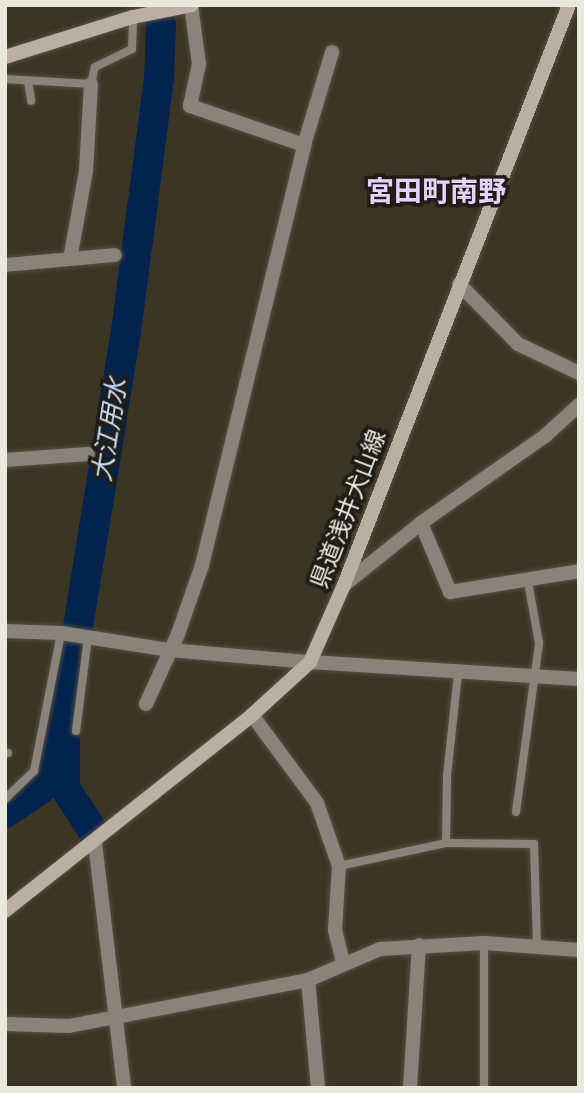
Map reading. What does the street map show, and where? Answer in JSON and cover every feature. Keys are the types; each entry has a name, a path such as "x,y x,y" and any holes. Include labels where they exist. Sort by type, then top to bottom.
{"main road":[{"path":"9,54 139,12 192,5"},
{"name":"県道浅井犬山線","path":"5,911 95,843 252,715 310,662 344,585 569,5"}],"street":[{"path":"192,5 199,64 190,106 303,145"},
{"path":"146,704 202,565 303,145 332,52"},
{"path":"70,259 86,171 91,84"},
{"path":"5,265 115,255"},
{"path":"459,284 519,344 579,373"},
{"path":"344,585 421,523 545,436 579,405"},
{"path":"5,460 88,454"},
{"path":"421,523 450,592 528,582 579,571"},
{"path":"5,631 62,633 169,650 310,662 579,679"},
{"path":"252,715 317,803 339,866 335,930 343,963"},
{"path":"95,843 124,1088"},
{"path":"5,1024 69,1026 308,980 380,949 484,943 579,950"},
{"path":"410,1088 419,945"},
{"path":"308,980 318,1088"}],"lane":[{"path":"5,79 91,84 95,67 132,49 139,12"},
{"path":"28,81 31,101"},
{"path":"516,811 539,643 528,582"},
{"path":"5,799 34,771 62,633"},
{"path":"76,731 87,637"},
{"path":"446,843 447,776 458,673"},
{"path":"339,866 446,843 534,844 537,946"},
{"path":"484,943 484,1088"}],"waterway":[{"name":"大江用水","path":"5,813 41,789 61,732 126,332 159,79 161,25"},
{"path":"65,742 65,788 91,828"}],"district":[{"name":"宮田町南野","path":"436,192"}]}
